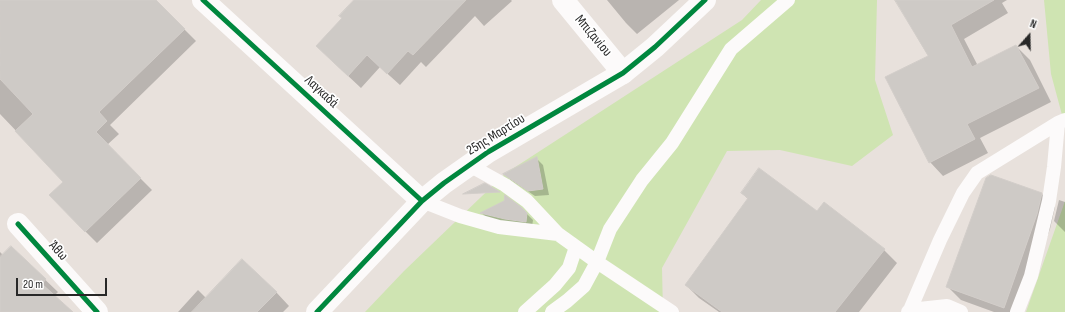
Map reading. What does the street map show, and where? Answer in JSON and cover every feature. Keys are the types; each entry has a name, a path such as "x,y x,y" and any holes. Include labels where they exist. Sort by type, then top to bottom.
{"street":[{"name":"Λαγκαδά","path":"203,0 422,202"},
{"name":"Μπιζανίου","path":"563,0 623,73"},
{"name":"25ης Μαρτίου","path":"317,312 422,202 444,183 488,152 623,73 655,47 705,0"},
{"name":"Άθω","path":"18,224 97,312"}],"lane":[{"path":"552,312 567,302 584,286 597,262 610,229 642,180 672,143 730,49 788,0"},
{"path":"909,311 943,233 963,193 977,173 1062,122"},
{"path":"1016,312 1031,276 1049,201 1062,122"},
{"path":"469,165 505,185 527,201 558,234 672,312"},
{"path":"422,202 460,216 499,227 558,234"},
{"path":"525,312 555,285 569,268 576,247"},
{"path":"909,311 947,306 960,312"}],"green space":[{"path":"761,0 877,0 875,80 893,135 852,166 780,150 727,151 662,268 663,312 365,312 404,271 506,173 742,20"},
{"path":"1044,0 1065,0 1065,126 1051,74"},
{"path":"1065,201 1065,312 1026,312"}],"building":[{"path":"0,0 156,0 185,29 99,112 107,121 96,132 141,178 85,232 49,195 63,182 15,131 33,114 0,79"},
{"path":"354,0 466,0 413,55 408,51 387,74 367,55 348,76 316,46 342,18 339,16"},
{"path":"895,0 994,0 951,25 972,67 1016,45 1039,88 967,124 975,139 929,163 885,77 928,56"},
{"path":"537,157 543,189 528,191 503,174"},
{"path":"759,168 817,211 824,202 885,249 835,312 722,312 685,285 748,198 741,193"},
{"path":"991,175 1042,193 1037,214 1004,308 946,287 986,178"},
{"path":"485,183 500,192 463,194"},
{"path":"505,195 527,213 526,222 480,213 504,201"},
{"path":"11,246 46,279 42,284 73,312 0,312 0,257"},
{"path":"242,259 277,292 257,312 192,312"}],"cycle path":[{"path":"203,0 422,201"},
{"path":"317,312 422,201 444,183 488,152 623,73 655,47 705,0"},
{"path":"18,224 97,312"}]}
